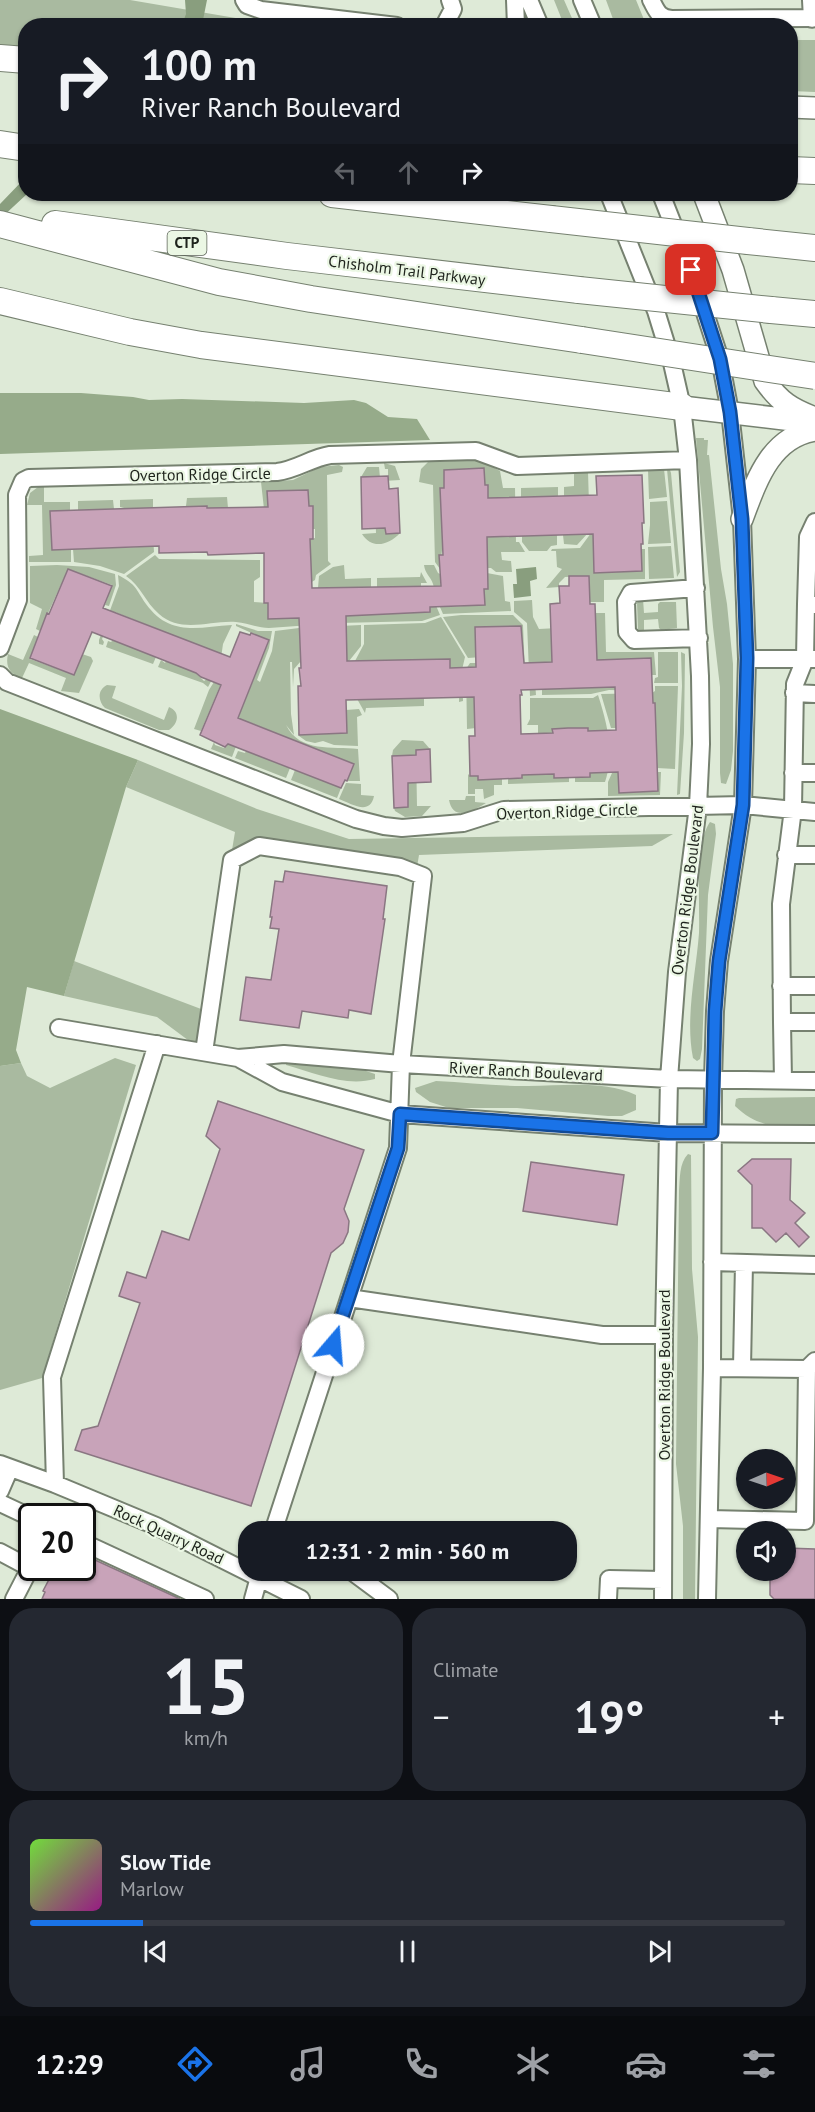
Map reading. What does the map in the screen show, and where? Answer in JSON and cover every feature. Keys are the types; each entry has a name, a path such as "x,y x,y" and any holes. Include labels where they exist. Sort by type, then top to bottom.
{"highway":[{"path":"0,58 18,59"},
{"path":"0,144 18,147"},
{"path":"798,170 815,171"},
{"path":"396,201 815,248"},
{"name":"Chisholm Trail Parkway","path":"0,214 59,225 195,244 374,266 815,314"},
{"path":"0,224 219,282 311,299 815,376"},
{"path":"0,301 108,327 201,345 682,407"}],"main road":[{"path":"798,107 815,108"},
{"path":"707,201 733,270 765,381 776,396 793,410 815,418"},
{"path":"682,407 815,423"},
{"path":"742,519 756,482 772,455 785,442 805,432 815,430"}],"street":[{"path":"515,0 516,18"},
{"path":"529,0 537,18"},
{"path":"582,0 590,18"},
{"path":"651,0 658,14 663,18 813,18 811,0"},
{"path":"245,3 261,10 329,18"},
{"name":"Overton Ridge Boulevard","path":"612,201 656,311 672,363 682,407 688,460 699,638 702,744 698,806 677,972 669,1079 664,1335 663,1599"},
{"path":"664,201 691,270 720,359 730,412 742,519 747,658 743,805 719,961 713,1081 712,1368 707,1599"},
{"name":"Overton Ridge Circle","path":"0,648 18,600 17,495 22,481 29,478 267,473 287,471 311,460 330,455 476,451 517,465 688,460"},
{"path":"783,1081 782,904 793,809 794,693 795,684 810,659 811,605 808,537 815,522"},
{"path":"696,588 630,593 626,602 627,632 630,637 639,641 699,638"},
{"path":"747,658 810,659"},
{"name":"Overton Ridge Circle","path":"0,675 7,682 83,713 356,819 384,826 402,828 463,824 504,810 743,805 815,812"},
{"path":"794,693 815,694"},
{"path":"793,773 815,773"},
{"path":"204,1052 232,860 259,846 400,867 423,876 400,1064 398,1148 277,1521"},
{"path":"786,855 815,855"},
{"path":"782,986 815,986"},
{"path":"782,1022 815,1022"},
{"name":"River Ranch Boulevard","path":"58,1028 238,1058 284,1054 400,1064 669,1079 815,1081"},
{"path":"55,1484 52,1377 157,1044"},
{"name":"River Ranch Boulevard","path":"238,1058 282,1082 400,1114 668,1133 815,1134"},
{"path":"712,1262 815,1265"},
{"path":"742,1368 744,1263"},
{"path":"349,1298 602,1335 664,1335"},
{"path":"710,1519 805,1521 811,1365 712,1368"},
{"path":"0,1491 5,1466"},
{"name":"Rock Quarry Road","path":"5,1466 156,1526 238,1564"},
{"path":"0,1503 18,1511"},
{"path":"96,1548 205,1599"},
{"path":"0,1552 30,1568 14,1599"},
{"path":"608,1599 609,1580 663,1580"},
{"path":"253,1599 258,1581"},
{"name":"Rock Quarry Road","path":"271,1581 301,1599"},
{"path":"365,1581 389,1599"}],"shaded area":[{"path":"0,0 130,0 235,18 18,18 18,48 0,47"},
{"path":"185,0 207,0 203,18 185,18"},
{"path":"554,0 564,0 572,18 561,18"},
{"path":"606,0 636,0 643,18 617,18 613,18"},
{"path":"798,40 815,40 815,92 798,91"},
{"path":"18,185 19,201 0,219 0,204"},
{"path":"0,393 81,393 149,400 304,403 354,400 366,403 388,417 417,419 430,440 0,454"},
{"path":"696,438 708,440 707,455 709,455 733,664 733,751 731,770 726,784 721,783 720,773 720,687"},
{"path":"480,460 500,471 503,488 515,488 516,542 519,542 525,552 501,552 502,560 511,561 512,572 496,572 491,568 484,568 487,557 485,495 488,495 488,486 485,485 484,468 444,470 444,488 440,488 445,513 441,513 441,522 445,522 440,569 435,562 433,485 419,482 421,469 428,462"},
{"path":"384,463 395,466 400,480 383,481 386,533 400,533 386,543 376,544 362,534 376,533 374,477 361,477 367,467 379,467 380,478 388,478 388,469 385,469"},
{"path":"339,465 343,467 342,472 327,475 328,561 331,564 316,575 315,580 310,583 307,578 312,578 312,570 307,570 310,539 315,538 315,529 311,529 313,506 309,506 308,490 268,491 268,507 264,509 261,482 293,480 320,467"},
{"path":"664,469 667,497 649,499 648,470"},
{"path":"667,469 671,473 680,572 677,577"},
{"path":"588,472 588,533 577,545 564,544 563,535 585,534 564,496 564,487 574,486 574,473"},
{"path":"38,487 44,487 44,502 70,502 70,511 50,512 52,550 71,549 71,562 29,562 29,556 43,555 42,505 27,505 30,493"},
{"path":"558,487 558,496 521,497 521,488"},
{"path":"227,497 228,508 186,506 187,498"},
{"path":"153,499 153,515 120,507 120,500"},
{"path":"113,500 114,509 78,510 78,501"},
{"path":"667,501 671,543 648,544 650,502"},
{"path":"593,504 594,573 642,571 641,549 645,549 645,579 604,580 604,602 590,602 589,576 565,577 559,583 559,587 546,588 562,569 557,567 556,551 551,551 552,549 580,548 591,533"},
{"path":"153,535 154,552 124,574 100,566 74,562 73,549 139,547"},
{"path":"557,535 557,545 551,546 547,551 529,551 522,542 522,536"},
{"path":"671,546 674,578 649,579 648,547"},
{"path":"155,555 159,559 260,560 260,577 254,581 254,602 268,603 268,618 430,612 430,597 432,596 440,615 422,621 269,628 236,622 186,625 168,620 159,614 136,584 126,576"},
{"path":"344,565 345,579 371,578 371,587 318,588 319,576 333,567"},
{"path":"424,565 434,565 440,574 445,607 484,605 484,589 488,588 488,580 484,580 487,573 503,576 505,601 510,602 511,611 443,614"},
{"path":"30,566 89,567 115,574 116,585 109,606 105,605 112,585 68,569 40,631 36,629 42,609 30,603"},
{"path":"536,567 537,579 530,581 531,596 514,598 513,584 517,584 516,569"},
{"path":"421,572 427,583 421,583 421,586 377,587 377,578 420,577"},
{"path":"118,575 132,584 155,614 175,626 196,628 232,625 223,644 221,658 220,654 115,612 102,639 103,645 99,644 119,586"},
{"path":"643,599 644,613 658,612 660,602 676,602 677,628 661,630 658,619 644,620 644,634 638,630 637,603"},
{"path":"532,600 533,617 539,629 595,626 596,616 583,616 591,613 605,613 606,652 654,652 656,675 652,675 651,658 535,682 536,695 530,696 527,623 514,612 514,601"},
{"path":"513,615 523,625 525,675 523,654 468,658 443,617"},
{"path":"441,617 465,657 462,670 463,701 459,702 460,668 450,668 424,698 424,706 366,708 365,713 356,697 355,661 364,644 364,625 425,623"},
{"path":"236,624 258,631 272,631 269,648 257,680 260,682 272,651 275,631 361,625 361,646 349,661 347,661 346,636 300,638 301,661 294,669 293,687 292,662 290,662 291,714 294,735 286,725 292,734 308,744 358,749 360,781 347,781 353,764 249,722 240,736 232,757 211,749 214,742 215,745 224,748 227,746 269,641"},
{"path":"34,635 38,637 30,659 74,675 82,654 91,657 93,661 79,693 61,691 66,678 29,663 22,678 9,669 8,654 23,660"},
{"path":"113,640 156,657 153,664 106,647 108,641"},
{"path":"658,652 678,652 678,683 654,683 655,678 658,677"},
{"path":"681,652 685,654 684,733 680,794 677,795 682,686"},
{"path":"161,660 196,673 204,681 215,674 208,687 203,683 158,667"},
{"path":"470,663 476,663 474,696 476,728 467,729 466,669"},
{"path":"217,677 223,679 201,731 194,729 209,690"},
{"path":"107,685 116,686 112,698 164,720 169,707 173,709 177,715 174,725 169,730 159,730 105,708 100,696 101,690"},
{"path":"642,686 646,691 609,690 591,694 542,695 542,689"},
{"path":"655,686 678,686 675,769 657,768 655,703 616,704 616,728 611,728 601,694 652,693 655,691"},
{"path":"598,695 609,738 608,771 605,782 575,782 575,775 590,777 588,728 556,731 553,729 553,733 538,733 538,725 527,725 530,719 530,698 593,698"},
{"path":"0,709 138,760 126,787 64,996 27,987 16,1050 21,1063 0,1066"},
{"path":"359,709 362,715 357,717 358,746 334,745 323,741 315,743 299,736 298,732 300,735 346,733 346,710"},
{"path":"402,740 423,741 430,749 416,750 417,806 431,806 422,816 405,817 394,808 408,807 407,756 392,756 393,750"},
{"path":"238,751 245,753 246,751 290,768 286,778 235,758"},
{"path":"138,760 257,809 349,839 673,834 652,846 419,855 416,873 259,846 244,854 232,850 235,832 126,787"},
{"path":"295,770 341,788 337,798 291,780"},
{"path":"657,772 661,772 660,795 608,796 608,782 612,773 618,773 619,793 657,791"},
{"path":"569,773 569,782 508,784 508,775 522,779 522,775 554,774 554,778"},
{"path":"468,774 470,776 487,775 488,780 502,776 502,785 494,785 494,795 484,799 483,789 475,789 475,794 468,794"},
{"path":"346,783 361,784 361,795 374,796 369,806 355,806 339,799"},
{"path":"466,796 475,796 475,802 486,803 464,813 459,813 451,807 449,800 465,800"},
{"path":"710,822 715,824 716,834 708,895 702,1049 700,1059 697,1061 693,1058 690,1027 699,933 700,859 705,831"},
{"path":"74,961 209,1012 204,1052 157,1017 64,996"},
{"path":"115,1058 136,1065 42,1378 0,1390 0,1066 21,1063 27,1076 50,1088"},
{"path":"286,1062 360,1069 375,1074 375,1079 341,1080 286,1065"},
{"path":"436,1081 510,1086 594,1085 608,1087 636,1095 636,1110 622,1116 608,1116 517,1108 449,1108 430,1102 416,1092 415,1088"},
{"path":"815,1097 815,1127 772,1126 744,1114 735,1106 736,1099 739,1098"},
{"path":"688,1154 691,1155 692,1269 698,1337 695,1599 683,1599 683,1526 676,1464 679,1191 681,1166"}],"building":[{"path":"484,468 488,498 597,495 596,476 642,475 644,523 642,523 643,544 641,544 642,571 594,573 593,534 487,537 488,589 484,589 485,605 430,607 430,612 346,616 347,661 450,659 450,668 476,667 475,627 521,626 524,663 552,662 550,604 560,603 559,586 569,586 569,576 589,576 590,604 595,604 597,660 651,658 658,791 619,793 618,772 590,773 590,777 554,778 554,774 478,780 478,776 470,776 469,736 475,736 474,697 346,700 347,733 299,735 298,686 301,686 299,668 301,668 299,618 268,619 268,603 264,603 264,553 208,555 207,552 159,553 159,546 52,550 50,511 207,506 207,508 268,507 267,491 308,490 309,506 313,506 313,539 310,539 312,588 441,586 439,555 443,555 440,488 444,488 444,470","holes":["615,687 616,730 588,731 588,728 568,728 552,729 553,733 521,734 521,690"]},
{"path":"388,476 389,489 398,488 400,533 386,534 385,528 362,529 361,477"},
{"path":"68,569 112,586 103,608 230,657 240,632 250,635 251,633 269,640 238,718 354,764 347,781 345,780 341,788 228,744 225,747 200,735 221,685 92,632 74,675 30,658 47,613 49,614"},
{"path":"430,749 431,782 408,783 408,807 394,808 392,756 416,755 416,750"},
{"path":"285,871 387,886 383,919 385,919 371,1014 349,1010 348,1018 302,1011 299,1028 240,1020 246,977 271,980 279,929 270,928 272,917 270,917 275,881 283,882"},
{"path":"218,1101 364,1150 344,1209 349,1221 348,1232 343,1243 331,1253 251,1506 75,1450 82,1430 98,1426 140,1303 119,1296 127,1272 146,1278 162,1231 189,1240 220,1149 206,1136"},
{"path":"752,1159 791,1159 790,1200 805,1213 795,1223 809,1237 799,1247 786,1233 776,1242 762,1228 752,1228 752,1185 738,1171"},
{"path":"531,1162 624,1175 617,1225 523,1211"},
{"path":"796,1548 815,1549 815,1599 774,1599 770,1595 770,1581 796,1581"},
{"path":"96,1560 180,1599 42,1599 45,1592 43,1591 48,1581 96,1581"}],"route":[{"path":"333,1345 398,1148 400,1114 668,1133 712,1133 715,1011 719,961 743,805 747,658 742,519 734,435 720,359 691,270"}]}
